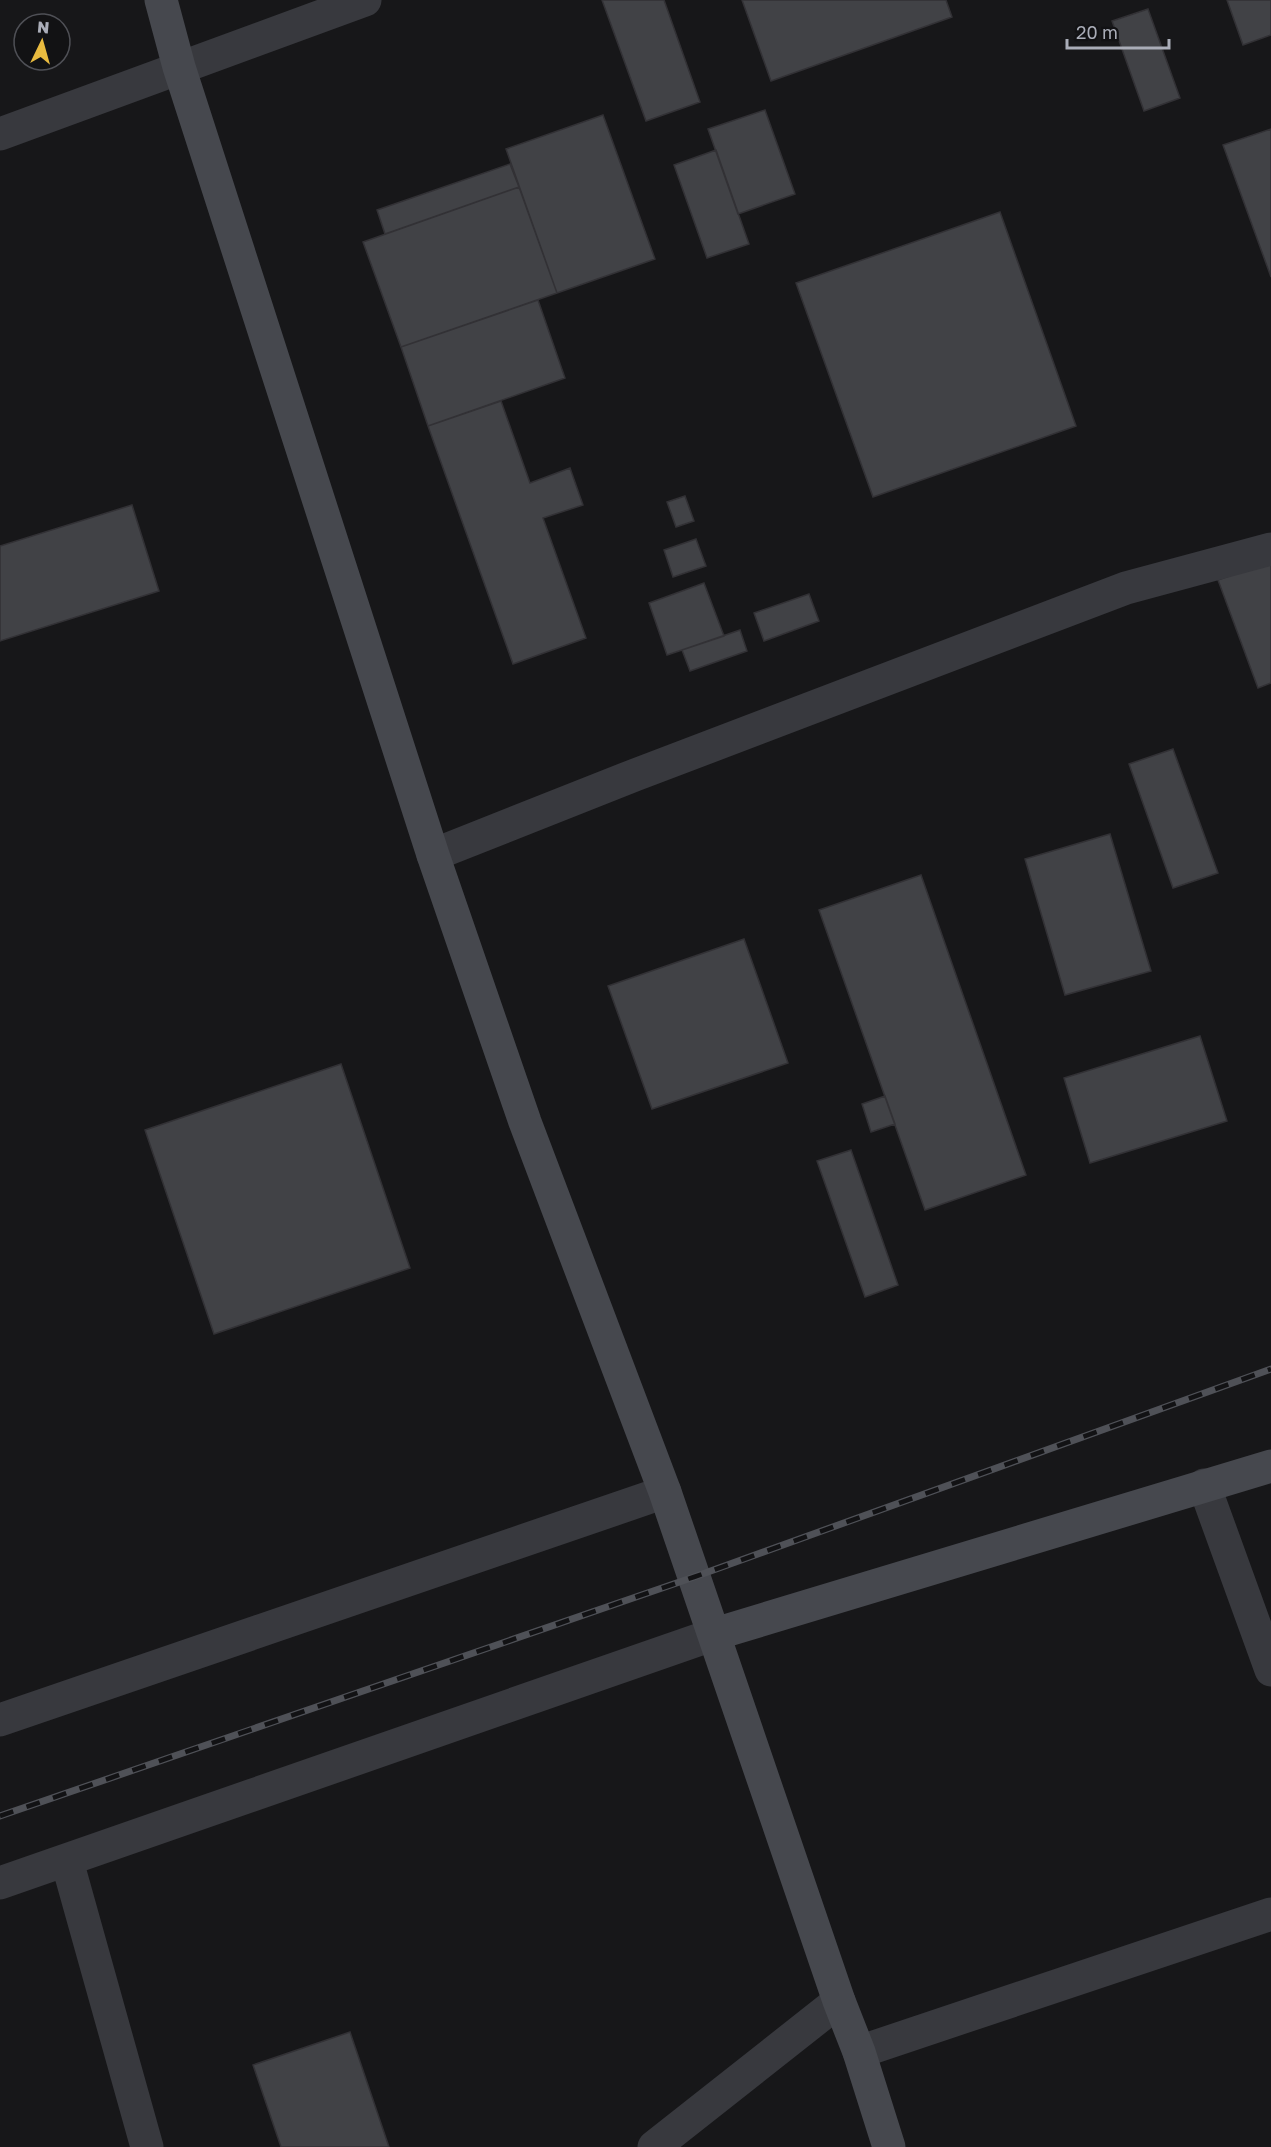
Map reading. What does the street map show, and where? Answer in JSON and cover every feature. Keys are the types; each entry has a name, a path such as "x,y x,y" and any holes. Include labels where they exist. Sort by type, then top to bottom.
{"street":[{"path":"160,0 179,67 433,855 525,1122 665,1492 839,2001 860,2052 889,2147"},
{"path":"0,134 365,0"},
{"path":"433,855 1126,588 1271,549"},
{"path":"0,1884 715,1634 1271,1466"},
{"path":"1204,1485 1271,1670"},
{"path":"0,1720 665,1492"},
{"path":"67,1861 147,2147"},
{"path":"860,2052 1271,1914"},
{"path":"654,2147 839,2001"}],"building":[{"path":"602,0 664,0 700,102 646,121"},
{"path":"742,0 946,0 952,17 771,81"},
{"path":"1227,0 1271,0 1271,35 1243,45"},
{"path":"1148,9 1180,98 1144,111 1112,21"},
{"path":"765,110 795,194 738,214 708,129"},
{"path":"603,115 655,259 557,293 506,149"},
{"path":"1271,129 1271,277 1223,145"},
{"path":"716,150 749,244 707,258 674,165"},
{"path":"510,164 519,187 385,234 377,210"},
{"path":"519,187 557,293 401,347 363,242"},
{"path":"1000,212 1076,426 873,497 796,283"},
{"path":"538,300 565,378 428,426 401,347"},
{"path":"501,401 530,483 570,468 583,505 543,518 586,638 513,664 428,426"},
{"path":"685,496 694,521 676,527 667,502"},
{"path":"132,505 159,591 0,641 0,546"},
{"path":"696,539 706,566 673,577 664,550"},
{"path":"1271,561 1271,683 1258,688 1218,580"},
{"path":"704,583 724,636 667,655 649,603"},
{"path":"809,594 819,621 764,641 754,613"},
{"path":"740,630 747,651 690,671 682,650"},
{"path":"1173,749 1218,873 1173,888 1129,764"},
{"path":"1110,834 1151,971 1065,995 1025,859"},
{"path":"921,875 1026,1175 925,1210 819,910"},
{"path":"744,939 788,1063 652,1109 608,986"},
{"path":"1200,1036 1227,1121 1090,1163 1064,1078"},
{"path":"341,1064 410,1268 214,1334 145,1130"},
{"path":"885,1096 895,1124 871,1132 862,1104"},
{"path":"851,1150 898,1285 865,1297 817,1161"},
{"path":"350,2032 389,2147 281,2147 253,2065"}],"railway":[{"path":"0,1816 694,1577 1271,1369"}]}
